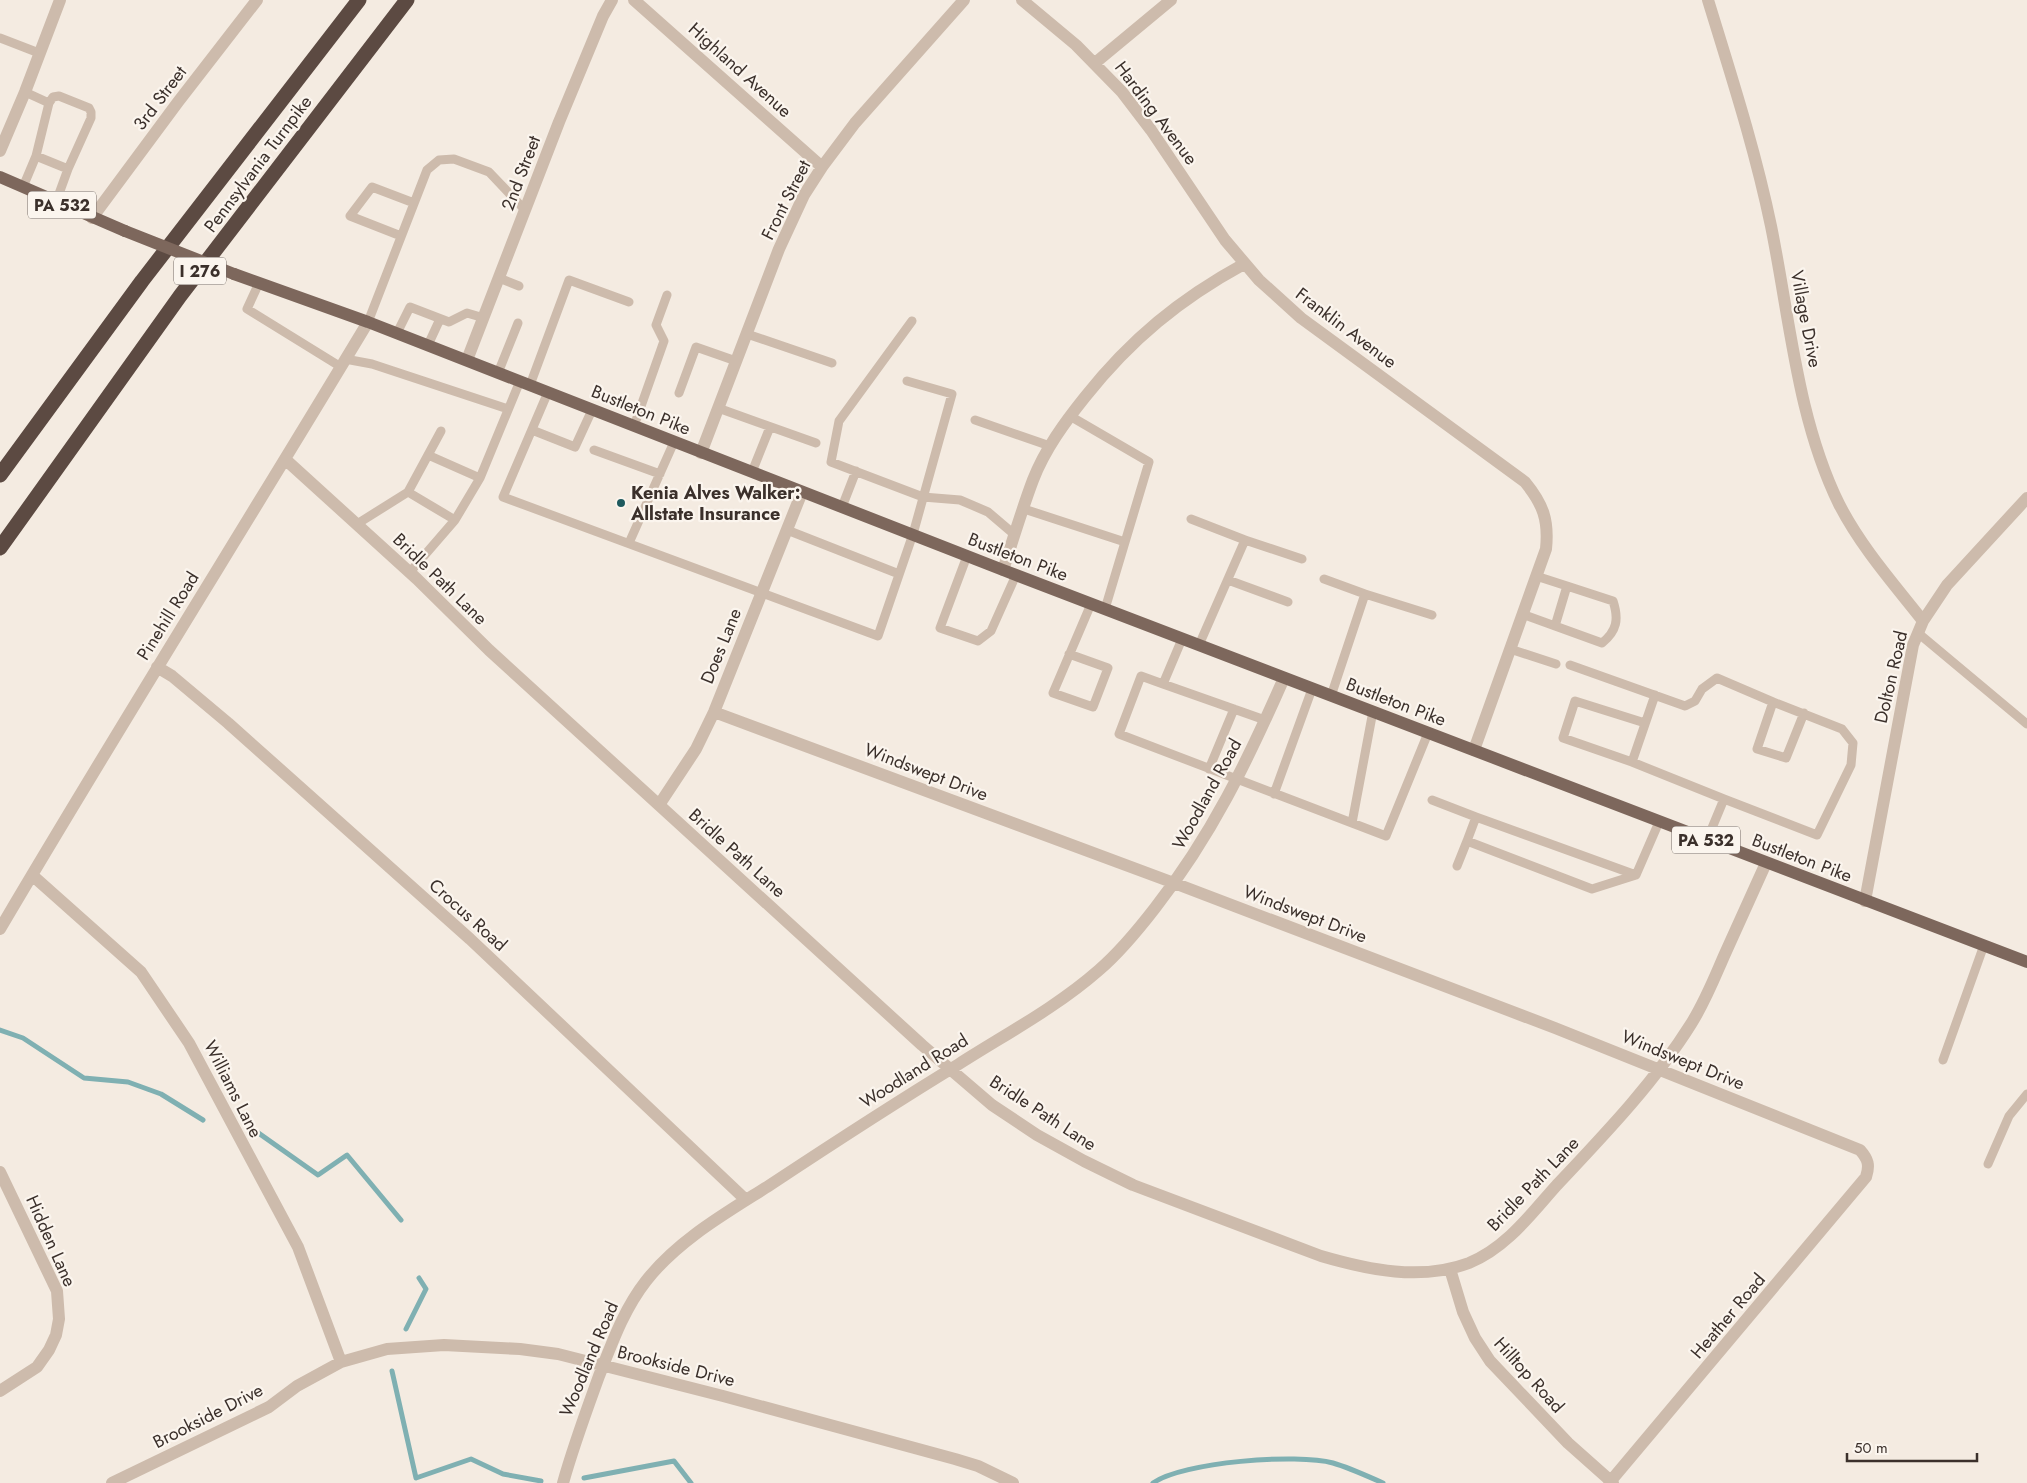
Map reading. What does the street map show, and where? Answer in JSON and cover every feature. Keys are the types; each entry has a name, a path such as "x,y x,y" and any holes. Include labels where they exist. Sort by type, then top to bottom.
{"highway":[{"name":"Pennsylvania Turnpike","path":"0,475 142,281 359,0"},
{"name":"Pennsylvania Turnpike","path":"0,548 180,296 407,0"}],"main road":[{"name":"Bustleton Pike","path":"0,177 92,218 234,274 397,333 1090,604 2027,962"}],"street":[{"path":"0,151 60,0"},
{"name":"3rd Street","path":"92,218 178,102 258,0"},
{"name":"2nd Street","path":"467,360 559,122 603,16 612,0"},
{"name":"Highland Avenue","path":"634,0 822,167"},
{"name":"Front Street","path":"701,453 791,221 822,167 856,123 964,0"},
{"name":"Harding Avenue","path":"1022,0 1095,62 1122,92 1151,130 1225,240 1244,264"},
{"path":"1095,62 1171,0"},
{"name":"Village Drive","path":"1708,0 1746,121 1766,206 1803,395 1817,451 1853,529 1920,627"},
{"path":"1003,570 1034,480 1050,446 1070,416 1118,358 1139,336 1187,298 1244,264"},
{"name":"Franklin Avenue","path":"1244,264 1301,318 1526,482 1538,497 1545,515 1548,534 1546,549 1474,750"},
{"name":"Pinehill Road","path":"0,929 157,667 286,460 368,322"},
{"name":"Bridle Path Lane","path":"286,460 410,572 490,650 659,805 992,1105 1037,1135 1084,1162 1142,1189 1321,1256 1343,1262 1386,1271 1416,1273 1450,1269 1487,1254 1509,1237 1621,1116 1668,1058 1704,1000 1766,863"},
{"name":"Does Lane","path":"659,805 693,756 714,712 802,492"},
{"name":"Dolton Road","path":"1865,901 1910,656 1920,627 1947,585 2027,498"},
{"name":"Crocus Road","path":"157,667 172,676 228,723 470,939 746,1200"},
{"name":"Woodland Road","path":"563,1483 576,1438 628,1307 645,1282 666,1258 689,1238 746,1200 950,1069 1059,1002 1119,951 1174,883 1203,841 1237,780 1284,678"},
{"name":"Windswept Drive","path":"714,712 1174,883 1555,1028 1860,1150 1866,1157 1869,1169"},
{"name":"Williams Lane","path":"32,875 141,972 189,1043 298,1247 341,1362"},
{"name":"Heather Road","path":"1611,1482 1866,1177 1869,1169"},
{"name":"Hidden Lane","path":"0,1172 57,1291 59,1319 56,1336 50,1350 37,1367 0,1391"},
{"name":"Hilltop Road","path":"1450,1269 1463,1312 1475,1338 1490,1361 1568,1443 1611,1482"},
{"name":"Brookside Drive","path":"112,1483 270,1407 304,1381 341,1362 387,1349 444,1345 520,1349 558,1354 723,1396 955,1459 978,1466 1012,1483"}],"lane":[{"path":"0,38 38,53"},
{"path":"25,92 49,103"},
{"path":"23,187 36,156 49,103 53,97 58,96 89,108 91,118 68,169 56,202"},
{"path":"36,156 68,169"},
{"path":"368,322 427,170 439,160 454,159 489,172 525,210"},
{"path":"401,236 350,216 372,188 414,203"},
{"path":"499,278 519,286"},
{"path":"410,572 455,520 480,478 508,410 525,383 569,280 629,302"},
{"path":"259,283 247,309 343,363 372,364 508,410"},
{"path":"634,426 664,341 656,325 667,295"},
{"path":"397,333 410,307 448,322 467,313 484,318"},
{"path":"428,345 440,319"},
{"path":"912,321 839,421 831,462 923,497 960,500 988,512 1015,535"},
{"path":"498,373 518,323"},
{"path":"747,334 832,363"},
{"path":"679,393 696,347 736,361"},
{"path":"548,392 503,497 878,636 913,534 952,394 907,381"},
{"path":"718,408 816,443"},
{"path":"532,430 576,447 592,410"},
{"path":"1070,416 1149,462 1105,609"},
{"path":"975,420 1050,446"},
{"path":"752,472 770,427"},
{"path":"357,524 408,492 441,431"},
{"path":"629,543 674,442"},
{"path":"594,450 660,474"},
{"path":"428,455 480,478"},
{"path":"842,507 856,471"},
{"path":"408,492 455,520"},
{"path":"1024,509 1125,542"},
{"path":"1191,519 1302,559"},
{"path":"787,530 899,574"},
{"path":"1200,646 1245,540"},
{"path":"967,556 940,628 978,641 991,631 1016,575"},
{"path":"1522,614 1602,643 1611,636 1618,615 1612,601 1536,576"},
{"path":"1324,579 1432,615"},
{"path":"1228,580 1288,602"},
{"path":"1555,626 1567,586"},
{"path":"1332,696 1365,594"},
{"path":"1069,654 1108,668 1092,707 1053,693 1069,654 1090,604"},
{"path":"1920,627 2027,724"},
{"path":"1163,684 1182,639"},
{"path":"1510,649 1556,664"},
{"path":"1570,665 1685,706 1695,701 1702,689 1717,678 1842,729 1853,743 1851,765 1817,835 1632,762 1563,738 1574,701 1645,723"},
{"path":"1266,720 1141,676 1119,734 1386,836 1428,733"},
{"path":"1274,794 1312,688"},
{"path":"1632,762 1654,695"},
{"path":"1773,702 1757,749 1786,758 1804,713"},
{"path":"1209,769 1234,709"},
{"path":"1352,822 1373,711"},
{"path":"1708,840 1724,799"},
{"path":"1432,800 1636,875"},
{"path":"1457,866 1476,817"},
{"path":"1636,875 1659,822"},
{"path":"1467,841 1592,888 1636,875"},
{"path":"1943,1060 1984,945"},
{"path":"1988,1164 2009,1116 2027,1094"}],"waterway":[{"path":"0,1030 23,1038 84,1078 128,1082 161,1094 203,1120"},
{"path":"247,1125 318,1175 347,1155 401,1220"},
{"path":"406,1329 426,1289 419,1278"},
{"path":"392,1371 416,1478 471,1459 503,1474 541,1481"},
{"path":"1153,1483 1188,1470 1241,1461 1268,1459 1316,1460 1333,1463 1383,1483"},
{"path":"584,1478 674,1461 691,1483"}],"place":[{"name":"Kenia Alves Walker: Allstate Insurance","path":"621,503"}]}
